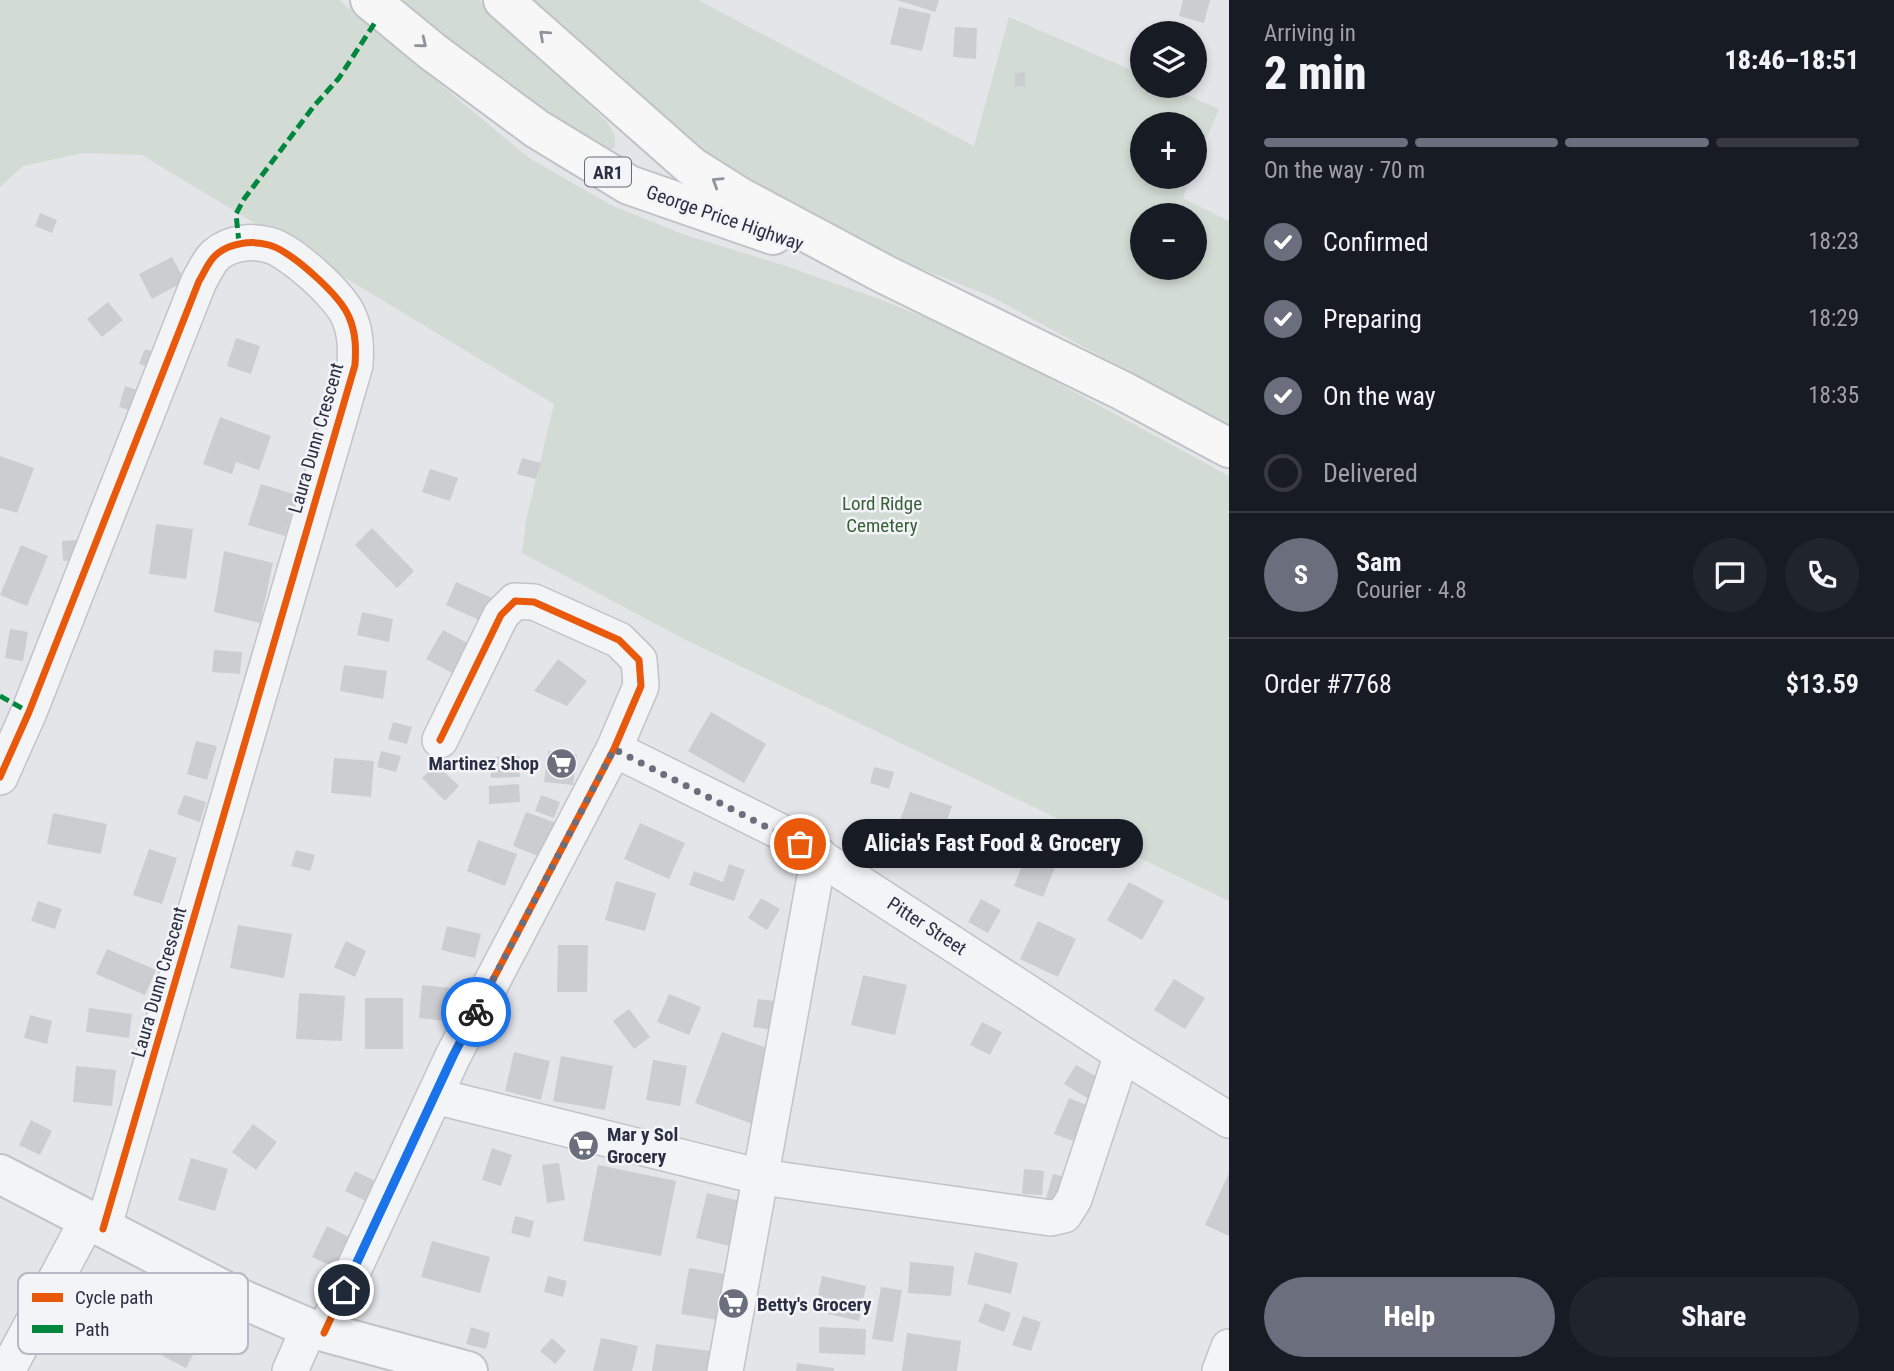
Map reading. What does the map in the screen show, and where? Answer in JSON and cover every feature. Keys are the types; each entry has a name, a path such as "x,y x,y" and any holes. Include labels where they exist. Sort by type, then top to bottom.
{"main road":[{"name":"George Price Highway","path":"370,0 433,52 537,129 629,185 884,274"},
{"name":"George Price Highway","path":"503,0 691,166 740,197 884,274 1124,391 1229,448"}],"street":[{"name":"Laura Dunn Crescent","path":"0,777 29,712 199,281 215,254 239,243 269,245 298,261 348,314 356,341 355,365 95,1225 66,1273"},
{"path":"290,1371 316,1330 453,1056 614,749 641,686 639,660 619,640 534,602 515,601 500,615 440,740"},
{"name":"Pitter Street","path":"614,749 781,832 820,855 1122,1055 1229,1120"},
{"path":"725,1371 820,855"},
{"path":"435,1096 761,1177 1051,1218 1064,1215 1074,1199 1122,1055"},
{"path":"0,1174 190,1273"},
{"path":"248,1302 316,1330 468,1371"},
{"path":"1220,1371 1229,1347"},
{"name":"Laura Dunn Crescent","path":"7,1371 18,1353"}],"green space":[{"name":"Lord Ridge Cemetery","path":"0,0 339,0 529,158 611,205 682,234 783,265 882,300 973,337 1229,476 1229,901 686,640 522,553 526,521 554,404 142,155 83,153 23,166 0,187"},
{"path":"393,0 479,0 606,121 615,135 615,147 604,153 590,150"},
{"path":"515,0 698,0 974,146 1009,17 1130,69 1130,98 1194,98 1219,109 1207,138 1207,112 1130,112 1130,189 1186,189 1183,198 1193,203 1130,203 1130,280 1207,280 1207,210 1229,221 1229,426 992,297 749,204"}],"building":[{"path":"897,0 939,0 935,12"},
{"path":"1183,0 1210,0 1205,21 1179,16"},
{"path":"899,7 931,14 922,51 890,44"},
{"path":"955,27 977,28 976,59 953,57"},
{"path":"1025,72 1025,86 1015,86 1015,73"},
{"path":"40,213 57,220 52,233 35,226"},
{"path":"172,257 185,281 152,299 139,274"},
{"path":"108,302 123,320 102,337 87,319"},
{"path":"236,338 260,346 251,374 227,366"},
{"path":"145,349 157,353 151,368 139,364"},
{"path":"125,386 150,394 144,415 119,407"},
{"path":"220,417 271,436 259,470 236,462 232,474 203,464"},
{"path":"0,456 34,468 17,513 0,508"},
{"path":"522,458 541,463 536,479 517,474"},
{"path":"430,469 458,478 450,501 422,492"},
{"path":"261,484 297,495 285,536 248,525"},
{"path":"156,524 193,529 186,579 149,574"},
{"path":"372,528 414,571 397,588 355,545"},
{"path":"78,540 79,560 63,561 62,541"},
{"path":"21,545 48,556 27,606 0,595"},
{"path":"224,551 273,563 260,623 214,612"},
{"path":"456,582 492,598 481,621 446,605"},
{"path":"362,612 393,619 389,642 357,635"},
{"path":"10,629 28,632 23,661 5,658"},
{"path":"443,630 471,645 454,674 426,659"},
{"path":"214,650 242,652 240,674 212,672"},
{"path":"558,659 587,681 567,706 534,691"},
{"path":"344,665 387,671 383,699 340,691"},
{"path":"711,712 766,744 744,783 688,751"},
{"path":"393,722 412,727 407,744 388,739"},
{"path":"196,741 217,746 207,780 187,774"},
{"path":"381,751 401,756 396,772 377,767"},
{"path":"548,751 577,754 573,785 544,782"},
{"path":"519,756 520,777 491,778 490,757"},
{"path":"334,758 374,761 371,797 331,793"},
{"path":"436,764 459,786 445,801 422,778"},
{"path":"874,767 894,772 889,789 870,783"},
{"path":"519,784 520,802 489,804 489,786"},
{"path":"910,792 952,806 937,849 895,835"},
{"path":"184,795 206,802 200,822 177,814"},
{"path":"541,795 560,802 554,818 535,811"},
{"path":"526,812 562,825 548,860 513,846"},
{"path":"53,813 107,824 101,854 47,844"},
{"path":"640,823 685,843 669,879 624,859"},
{"path":"1038,826 1067,838 1043,897 1014,886"},
{"path":"478,840 517,854 505,886 467,871"},
{"path":"970,840 990,847 983,867 963,860"},
{"path":"149,849 177,858 162,904 133,895"},
{"path":"296,850 315,855 310,871 291,866"},
{"path":"729,864 745,870 734,901 689,885 694,871 723,882"},
{"path":"616,881 656,893 645,931 605,920"},
{"path":"1129,882 1164,901 1142,940 1107,920"},
{"path":"761,898 780,909 767,930 748,918"},
{"path":"981,899 1001,910 988,933 968,922"},
{"path":"38,901 62,909 55,929 31,921"},
{"path":"1038,921 1076,939 1058,977 1020,959"},
{"path":"238,925 292,934 284,978 230,968"},
{"path":"447,926 481,934 475,958 441,950"},
{"path":"346,941 366,951 355,977 334,967"},
{"path":"558,945 588,945 587,992 557,992"},
{"path":"107,949 156,970 145,995 96,974"},
{"path":"863,975 907,985 895,1035 851,1025"},
{"path":"1174,979 1205,998 1185,1029 1154,1010"},
{"path":"422,985 461,989 457,1022 419,1018"},
{"path":"299,993 345,996 342,1041 296,1039"},
{"path":"669,994 701,1007 689,1035 657,1022"},
{"path":"365,998 403,998 403,1049 365,1049"},
{"path":"758,999 782,1002 778,1031 753,1027"},
{"path":"89,1008 132,1014 129,1038 86,1032"},
{"path":"629,1009 650,1037 634,1049 613,1021"},
{"path":"30,1015 52,1021 47,1044 24,1038"},
{"path":"982,1022 1002,1032 990,1055 970,1045"},
{"path":"722,1032 781,1053 755,1125 695,1103"},
{"path":"514,1052 550,1061 541,1100 505,1091"},
{"path":"561,1056 613,1066 605,1110 553,1101"},
{"path":"653,1060 687,1066 680,1106 646,1100"},
{"path":"1076,1065 1109,1084 1097,1104 1064,1084"},
{"path":"76,1066 116,1070 112,1106 73,1102"},
{"path":"1069,1098 1094,1108 1079,1143 1054,1134"},
{"path":"31,1120 52,1131 40,1155 19,1145"},
{"path":"253,1124 277,1142 256,1170 232,1152"},
{"path":"492,1148 512,1155 501,1186 482,1180"},
{"path":"191,1158 228,1169 215,1211 178,1200"},
{"path":"559,1163 565,1200 547,1203 542,1165"},
{"path":"598,1165 676,1181 661,1256 583,1241"},
{"path":"1024,1169 1044,1171 1042,1195 1022,1194"},
{"path":"355,1171 379,1183 370,1203 345,1191"},
{"path":"1229,1173 1229,1236 1205,1225"},
{"path":"1053,1174 1077,1180 1070,1205 1046,1198"},
{"path":"707,1193 744,1202 734,1247 696,1238"},
{"path":"515,1216 534,1221 530,1238 511,1233"},
{"path":"327,1226 357,1241 343,1271 312,1257"},
{"path":"432,1241 490,1257 480,1293 421,1277"},
{"path":"975,1252 1018,1263 1011,1294 967,1284"},
{"path":"910,1262 954,1266 951,1296 908,1293"},
{"path":"689,1268 732,1275 724,1321 681,1314"},
{"path":"548,1276 567,1281 563,1297 544,1292"},
{"path":"822,1276 866,1286 859,1321 815,1311"},
{"path":"881,1287 902,1290 893,1342 872,1339"},
{"path":"985,1303 1011,1313 1004,1332 978,1322"},
{"path":"1023,1316 1041,1322 1031,1351 1012,1345"},
{"path":"471,1327 490,1333 486,1349 466,1344"},
{"path":"819,1327 866,1329 865,1355 819,1353"},
{"path":"907,1333 961,1341 957,1371 902,1371"},
{"path":"552,1338 566,1351 555,1364 540,1351"},
{"path":"601,1338 638,1346 632,1371 593,1371"},
{"path":"656,1344 726,1353 723,1371 652,1371"},
{"path":"159,1354 194,1354 186,1368"},
{"path":"797,1363 834,1368 834,1371 796,1371"}],"marked path":[{"path":"239,243 236,214 244,199 314,106 339,78 376,21"},
{"path":"0,696 29,712"}],"cycle path":[{"path":"0,777 29,712 199,281 214,257 228,247 256,243 278,249 314,275 344,308 354,335 355,365 103,1229"},
{"path":"324,1333 453,1056 614,749 641,686 639,660 619,640 534,602 515,601 501,615 440,740"}],"way so far":[{"path":"476,1012 614,749 800,844"}],"place":[{"name":"Martinez Shop","path":"562,763"},
{"name":"Alicia's Fast Food & Grocery","path":"800,844"},
{"name":"Mar y Sol Grocery","path":"584,1145"},
{"name":"Betty's Grocery","path":"734,1304"}],"route":[{"path":"344,1290 476,1012"}]}
